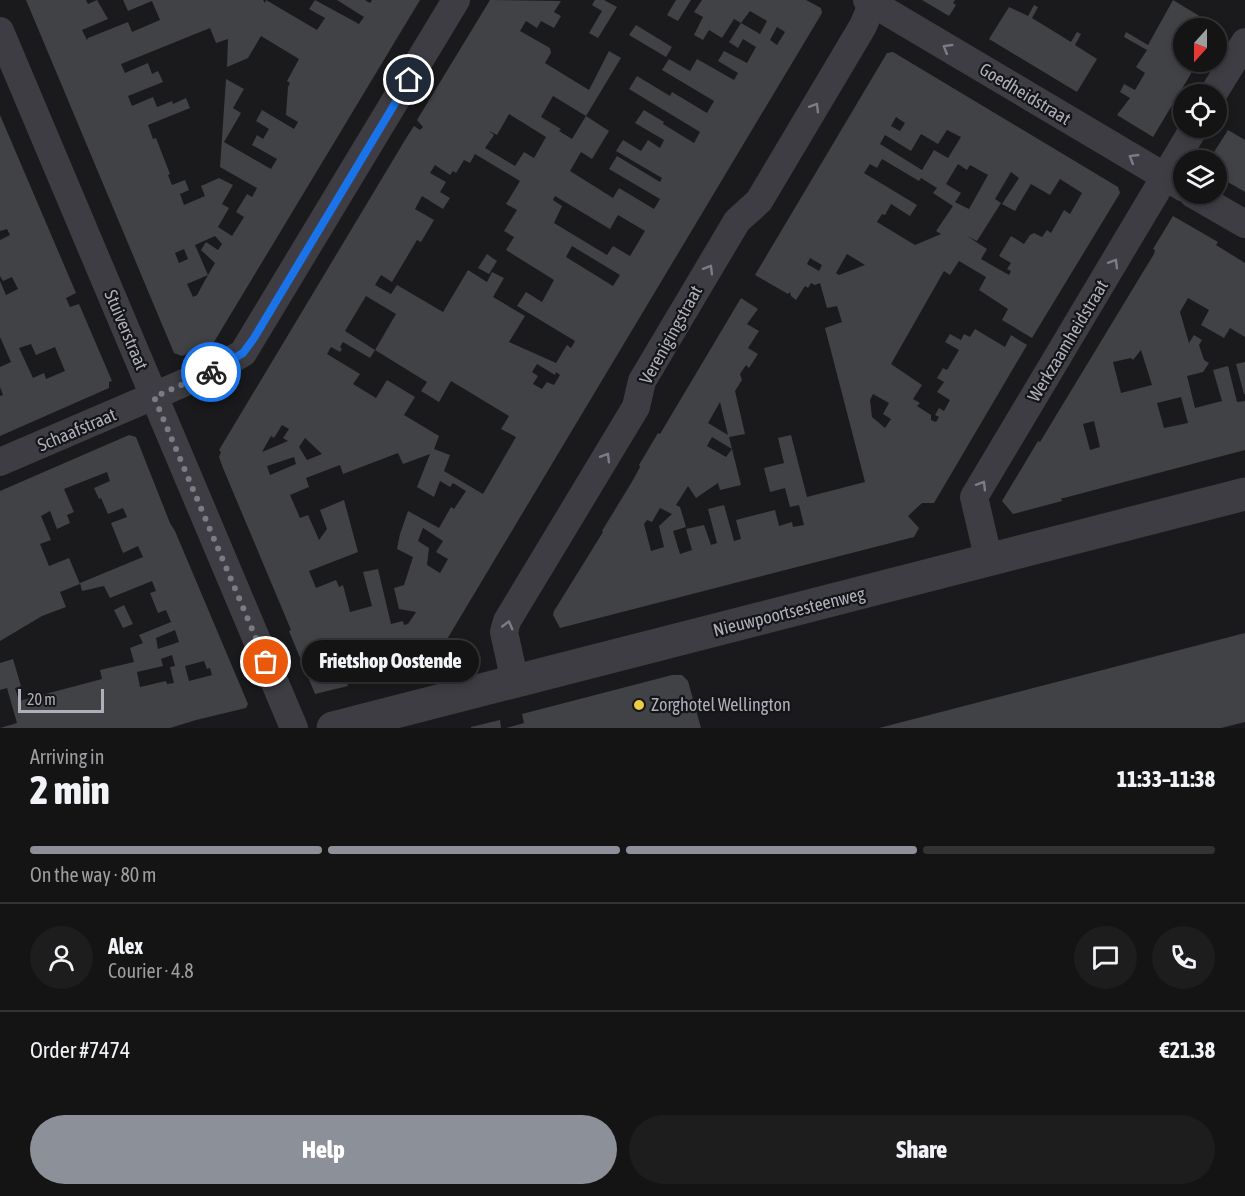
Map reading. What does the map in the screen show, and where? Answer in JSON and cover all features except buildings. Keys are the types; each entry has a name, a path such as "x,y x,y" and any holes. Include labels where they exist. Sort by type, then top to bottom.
{"street":[{"name":"Schaafstraat","path":"0,462 154,397 214,370 243,353 456,0"},
{"name":"Goedheidstraat","path":"871,1 1173,181"},
{"name":"Verenigingstraat","path":"515,682 504,632 507,621 636,407 642,381 737,221 759,201 863,26 871,1"},
{"name":"Stuiverstraat","path":"0,31 294,728"},
{"path":"1219,84 1245,42"},
{"name":"Werkzaamheidstraat","path":"989,561 975,497 1173,184"},
{"path":"1210,204 1245,224"},
{"name":"Nieuwpoortsesteenweg","path":"333,728 1245,494"}],"way so far":[{"path":"211,372 154,397 266,662"}],"place":[{"name":"Frietshop Oostende","path":"266,662"},
{"name":"Zorghotel Wellington","path":"639,705"}],"route":[{"path":"211,372 243,353 254,338 409,80"}]}
